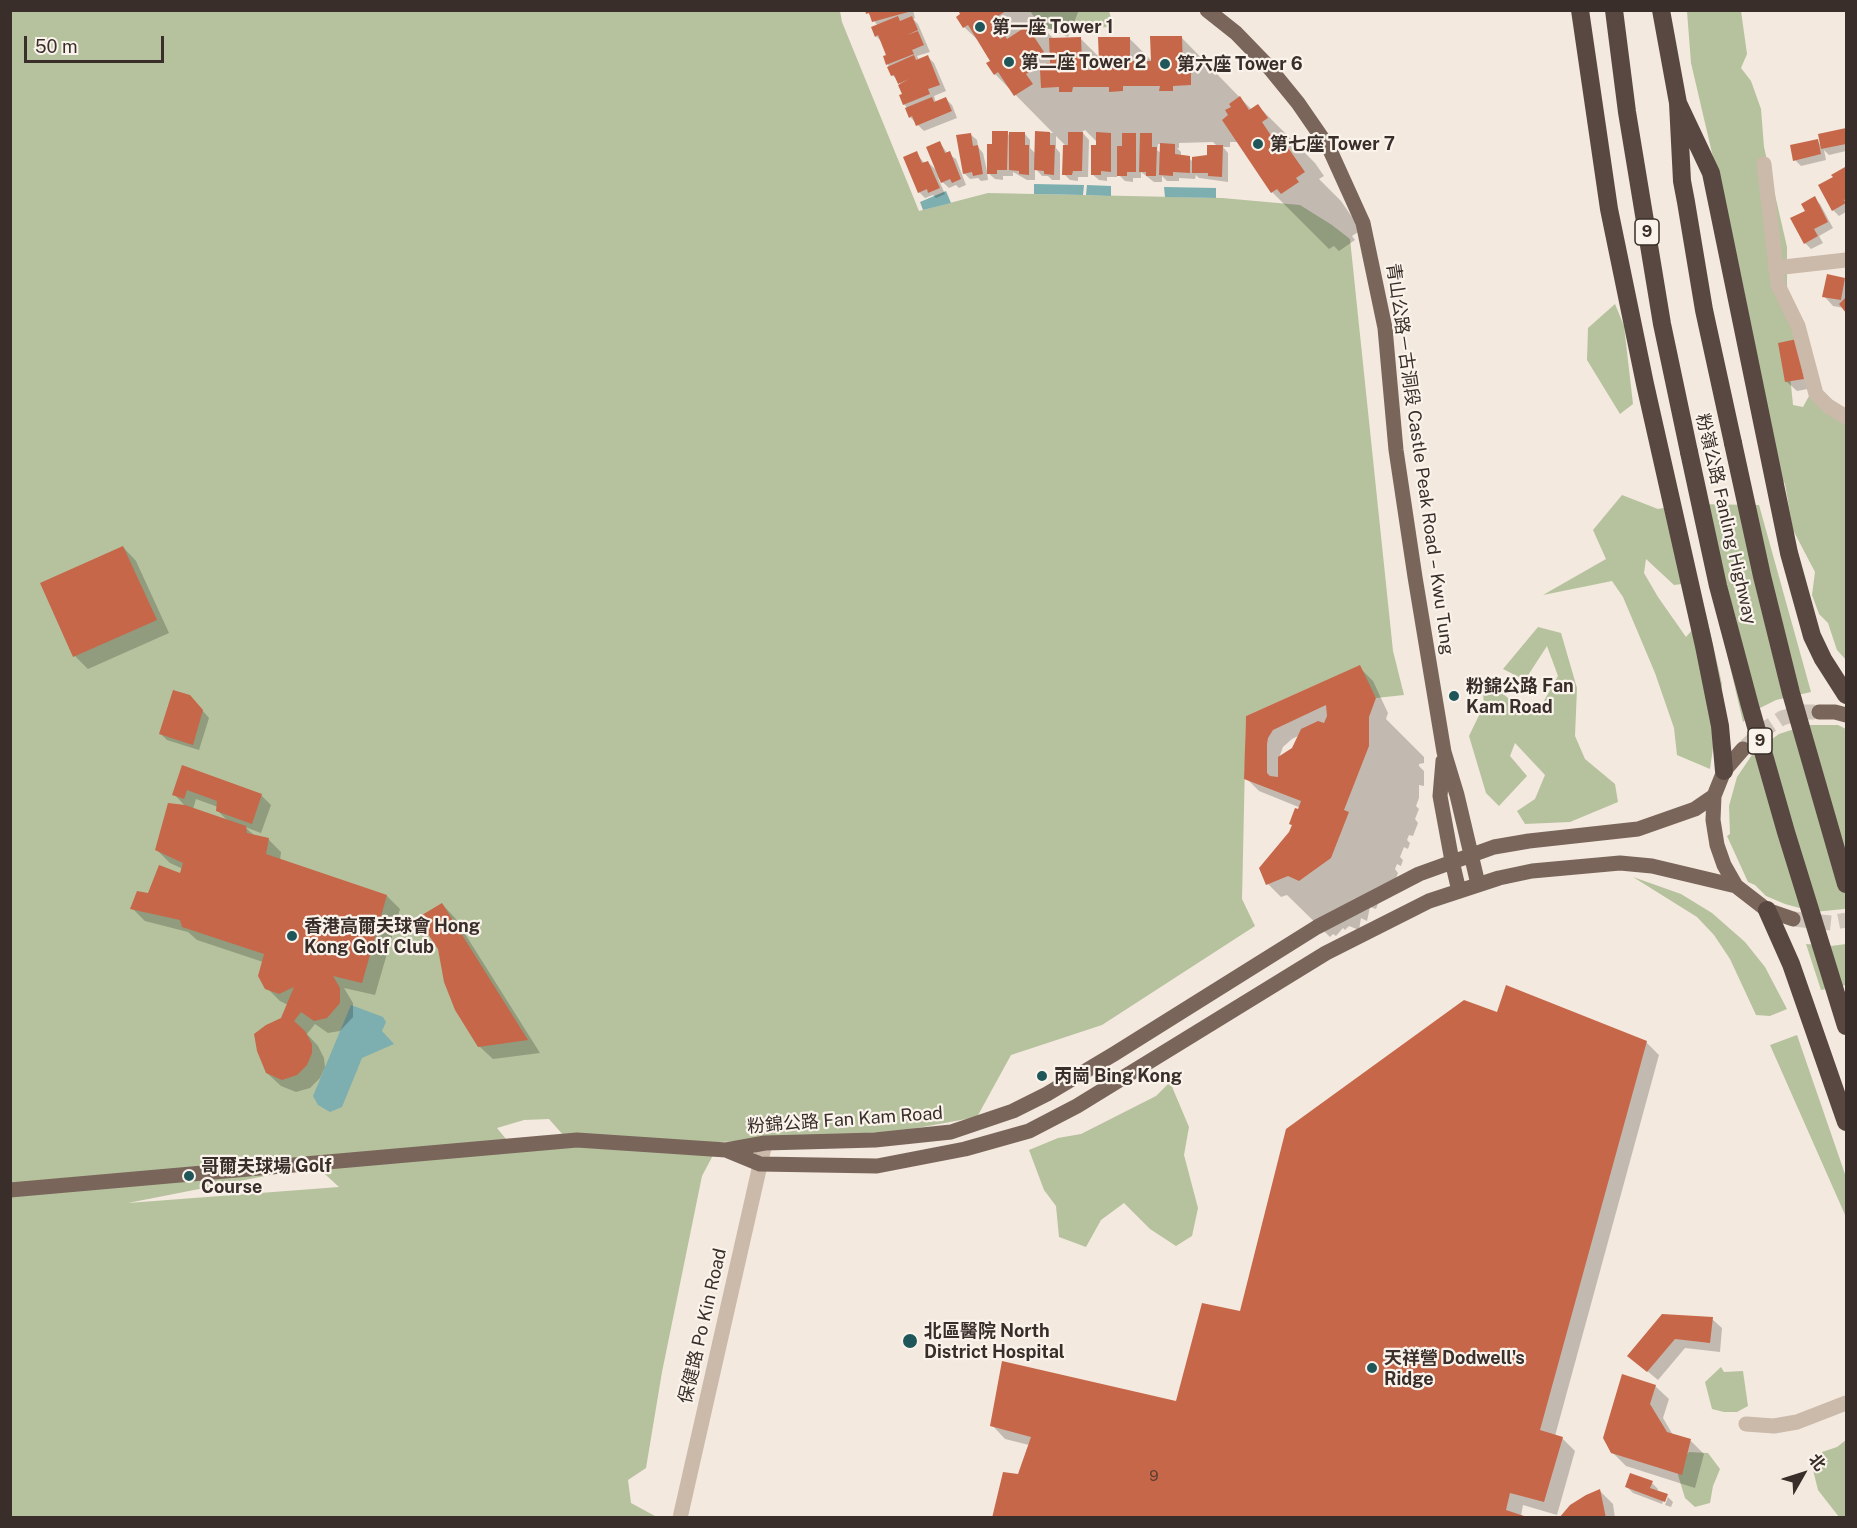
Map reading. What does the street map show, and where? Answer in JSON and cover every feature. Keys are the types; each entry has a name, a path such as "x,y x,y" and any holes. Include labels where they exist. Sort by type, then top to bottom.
{"highway":[{"path":"1580,10 1609,209 1645,384 1704,646 1720,726 1724,771"},
{"name":"粉嶺公路 Fanling Highway","path":"1614,10 1627,112 1662,324 1718,586 1789,842 1846,1026"},
{"name":"粉嶺公路 Fanling Highway","path":"1661,10 1678,104 1683,181 1704,310 1762,576 1791,693 1846,884"},
{"path":"1678,104 1711,173 1789,553 1809,624 1823,659 1846,695"},
{"path":"1767,910 1791,964 1846,1122"}],"main road":[{"name":"青山公路－古洞段 Castle Peak Road – Kwu Tung","path":"1207,10 1236,33 1267,65 1298,103 1329,148 1364,223 1385,328 1398,461 1444,752 1457,795 1478,884"},
{"path":"1818,712 1835,712 1846,715"},
{"path":"1743,749 1724,771 1714,796 1713,820 1717,845 1724,865 1736,886 1767,910 1793,919"},
{"name":"青山公路－古洞段 Castle Peak Road – Kwu Tung","path":"1444,752 1440,796 1460,891"},
{"name":"粉錦公路 Fan Kam Road","path":"10,1190 576,1140 726,1150 765,1143 875,1140 951,1132 1013,1111 1047,1094 1317,927 1397,884 1452,861 1494,847 1638,829 1695,809 1714,796"},
{"name":"粉錦公路 Fan Kam Road","path":"726,1150 760,1164 877,1166 965,1149 1029,1131 1077,1106 1326,953 1429,901 1478,884 1532,871 1620,863 1652,866 1736,886"}],"street":[{"path":"1764,164 1778,285 1798,326 1816,394 1828,406 1846,417"},
{"path":"1775,268 1846,260"},
{"name":"保健路 Po Kin Road","path":"680,1518 765,1143"},
{"path":"1746,1424 1774,1426 1797,1422 1846,1403"}],"green space":[{"path":"10,11 840,11 842,22 919,211 988,193 1222,198 1300,205 1350,239 1393,651 1404,695 1376,698 1359,666 1246,716 1242,899 1255,926 1102,1025 1011,1055 977,1117 874,1136 720,1142 702,1176 662,1372 646,1468 628,1480 631,1503 654,1517 11,1517","holes":["549,1119 572,1145 510,1144 497,1128 524,1120","316,1166 339,1187 128,1203"]},
{"path":"1030,11 1109,11 1114,27 1043,29"},
{"path":"1687,11 1741,11 1747,54 1741,68 1751,81 1761,109 1764,147 1787,247 1787,310 1797,339 1789,365 1793,405 1803,407 1809,396 1846,414 1846,660 1837,650 1828,623 1819,614 1812,595 1815,572 1793,530 1785,484 1777,471 1744,290 1691,63"},
{"path":"1615,304 1624,326 1633,404 1620,414 1587,360 1588,328"},
{"path":"1622,495 1658,509 1680,505 1698,582 1674,585 1646,559 1644,573 1686,637 1706,614 1722,684 1710,769 1677,755 1674,728 1655,673 1623,597 1612,581 1543,595 1606,559 1593,530"},
{"path":"1692,504 1759,505 1811,692 1776,700 1758,709 1743,722"},
{"path":"1538,627 1561,633 1577,688 1575,736 1585,759 1615,784 1618,802 1570,822 1525,824 1517,811 1535,799 1545,775 1515,743 1510,756 1527,776 1499,806 1486,793 1469,736 1484,705 1482,681 1496,682 1503,694 1527,713 1536,715 1558,676 1547,646 1525,680 1503,669"},
{"path":"1807,725 1838,725 1846,729 1846,908 1844,909 1814,912 1766,896 1755,885 1748,882 1727,836 1730,834 1729,806 1737,777 1754,752 1779,734"},
{"path":"1633,877 1681,894 1712,913 1745,942 1765,967 1787,1009 1770,1016 1756,1015 1730,959 1714,935 1697,917"},
{"path":"1806,944 1831,946 1846,944 1846,985 1821,990"},
{"path":"1797,1035 1846,1177 1846,1217 1770,1045"},
{"path":"1170,1082 1189,1127 1184,1155 1198,1208 1192,1236 1176,1246 1150,1229 1124,1203 1101,1220 1086,1247 1059,1237 1056,1206 1044,1190 1029,1150 1058,1138 1081,1134 1156,1096"},
{"path":"1721,1367 1724,1372 1743,1371 1748,1406 1737,1412 1712,1409 1705,1382"},
{"path":"1846,1440 1846,1517 1839,1517 1818,1490 1813,1470 1822,1452 1837,1447"},
{"path":"1689,1452 1708,1453 1720,1469 1713,1486 1710,1503 1695,1507 1685,1498 1678,1475 1680,1461"}],"water":[{"path":"1034,184 1084,185 1083,195 1034,194"},
{"path":"1087,185 1111,186 1111,196 1086,195"},
{"path":"1164,187 1216,188 1216,198 1165,197"},
{"path":"946,191 951,203 923,210 920,202"},
{"path":"351,1005 383,1017 386,1022 382,1031 394,1044 362,1058 342,1107 330,1112 318,1105 313,1096"}],"building":[{"path":"865,10 912,11 872,22 869,13 866,14"},
{"name":"第二座 Tower 2","path":"958,10 1007,10 994,19 996,22 991,25 1000,39 1005,36 1007,39 1027,26 1044,52 1025,65 1029,72 1026,74 1033,84 1014,96 998,72 994,75 986,63 990,61 968,25 963,28 956,17 960,14"},
{"path":"898,16 900,21 912,16 918,30 907,35 918,31 924,45 912,50 914,54 886,65 883,56 886,55 878,35 875,37 871,27"},
{"path":"1150,36 1182,36 1183,68 1191,68 1191,85 1173,86 1173,91 1159,91 1160,86 1123,86 1123,91 1109,92 1109,87 1073,87 1072,92 1059,92 1059,87 1041,88 1040,70 1046,70 1046,63 1050,63 1049,38 1081,37 1082,62 1085,62 1085,70 1090,70 1096,69 1095,62 1099,62 1098,37 1130,37 1130,61 1134,61 1134,69 1147,69 1147,61 1151,61"},
{"path":"914,55 916,60 928,55 940,85 928,89 930,94 903,105 898,85 909,79 898,84 887,67"},
{"name":"第七座 Tower 7","path":"1240,96 1249,110 1258,104 1268,118 1262,122 1278,146 1284,142 1305,172 1296,178 1299,182 1281,194 1277,189 1271,193 1222,120 1228,115 1225,110 1231,107 1229,104"},
{"path":"932,97 934,102 946,97 952,111 916,126 912,116 909,118 905,108"},
{"path":"1846,128 1846,144 1821,149 1818,134"},
{"path":"992,131 1008,131 1007,170 997,170 997,174 987,174 987,144 992,144"},
{"path":"1035,131 1050,132 1050,145 1055,145 1054,175 1034,170"},
{"path":"1009,132 1025,132 1025,145 1029,145 1029,175 1009,170"},
{"path":"1068,132 1083,132 1082,171 1073,171 1072,175 1062,175 1063,145 1068,145"},
{"path":"1096,132 1111,133 1111,172 1101,171 1101,175 1091,175 1091,145 1096,145"},
{"path":"971,133 973,146 978,145 983,174 973,176 972,172 963,174 956,135"},
{"path":"1122,133 1136,133 1136,172 1127,172 1127,176 1117,176 1117,146 1122,146"},
{"path":"1140,133 1152,133 1152,147 1157,147 1156,176 1146,176 1146,172 1139,172"},
{"path":"1818,139 1821,154 1793,161 1790,145"},
{"path":"940,141 945,153 950,151 961,179 952,183 950,179 941,183 926,147"},
{"path":"1160,143 1175,144 1175,154 1190,156 1190,173 1173,172 1173,176 1159,175"},
{"path":"1207,145 1223,145 1222,177 1208,176 1208,173 1192,173 1192,157 1207,155"},
{"path":"917,151 922,163 928,161 940,188 928,193 927,189 918,193 903,157"},
{"path":"1845,167 1846,199 1844,200 1846,203 1832,211 1818,185"},
{"path":"1815,196 1828,222 1814,229 1818,236 1804,244 1790,218 1805,211 1801,204"},
{"path":"1827,274 1845,278 1841,300 1822,297"},
{"path":"1846,297 1846,313 1839,304"},
{"path":"1797,339 1804,379 1785,382 1778,343"},
{"path":"123,546 157,620 73,657 40,583"},
{"path":"1360,665 1376,698 1369,717 1369,746 1344,810 1349,812 1331,858 1299,881 1288,876 1266,885 1259,868 1289,832 1292,825 1289,824 1295,808 1298,809 1301,801 1244,779 1246,716","holes":["1326,705 1327,716 1324,723 1318,721 1301,729 1292,748 1278,757 1278,777 1270,776 1267,773 1267,744 1273,730"]},
{"path":"173,690 190,695 203,710 193,745 159,734"},
{"path":"182,765 262,794 252,824 216,811 217,801 187,790 184,799 172,795"},
{"name":"香港高爾夫球會 Hong Kong Golf Club","path":"168,803 185,805 246,826 247,833 269,838 266,854 387,895 362,983 333,976 340,988 340,1003 327,1018 314,1021 301,1012 294,1021 305,1031 312,1044 312,1053 307,1065 297,1075 282,1080 266,1073 257,1051 254,1034 281,1018 294,987 279,994 265,989 258,976 264,954 182,927 180,920 130,909 137,891 148,893 159,865 180,873 183,863 155,850"},
{"path":"442,903 528,1040 478,1047 455,1010 444,982 438,949 417,918"},
{"path":"1506,985 1647,1041 1540,1430 1563,1437 1544,1502 1510,1493 1506,1510 1530,1518 992,1518 1003,1472 1018,1474 1031,1437 990,1426 1002,1361 1176,1401 1202,1303 1240,1311 1286,1129 1464,1000 1497,1012"},
{"path":"1662,1314 1713,1317 1710,1343 1675,1339 1647,1372 1627,1356"},
{"path":"1622,1374 1656,1385 1650,1404 1667,1432 1691,1439 1682,1475 1611,1453 1603,1438"},
{"path":"1630,1473 1653,1481 1650,1488 1668,1494 1665,1502 1625,1487"},
{"path":"1600,1489 1606,1518 1559,1518 1570,1505"}],"tunnel":[{"path":"1743,749 1762,731 1782,718 1802,712 1819,712"},
{"path":"1793,919 1831,923 1846,920"}],"place":[{"name":"第一座 Tower 1","path":"980,27"},
{"name":"第二座 Tower 2","path":"1009,62"},
{"name":"第六座 Tower 6","path":"1165,64"},
{"name":"第七座 Tower 7","path":"1258,144"},
{"name":"粉錦公路 Fan Kam Road","path":"1454,696"},
{"name":"香港高爾夫球會 Hong Kong Golf Club","path":"292,936"},
{"name":"丙崗 Bing Kong","path":"1042,1076"},
{"name":"哥爾夫球場 Golf Course","path":"189,1176"},
{"name":"北區醫院 North District Hospital","path":"910,1341"},
{"name":"天祥營 Dodwell's Ridge","path":"1372,1368"}]}
